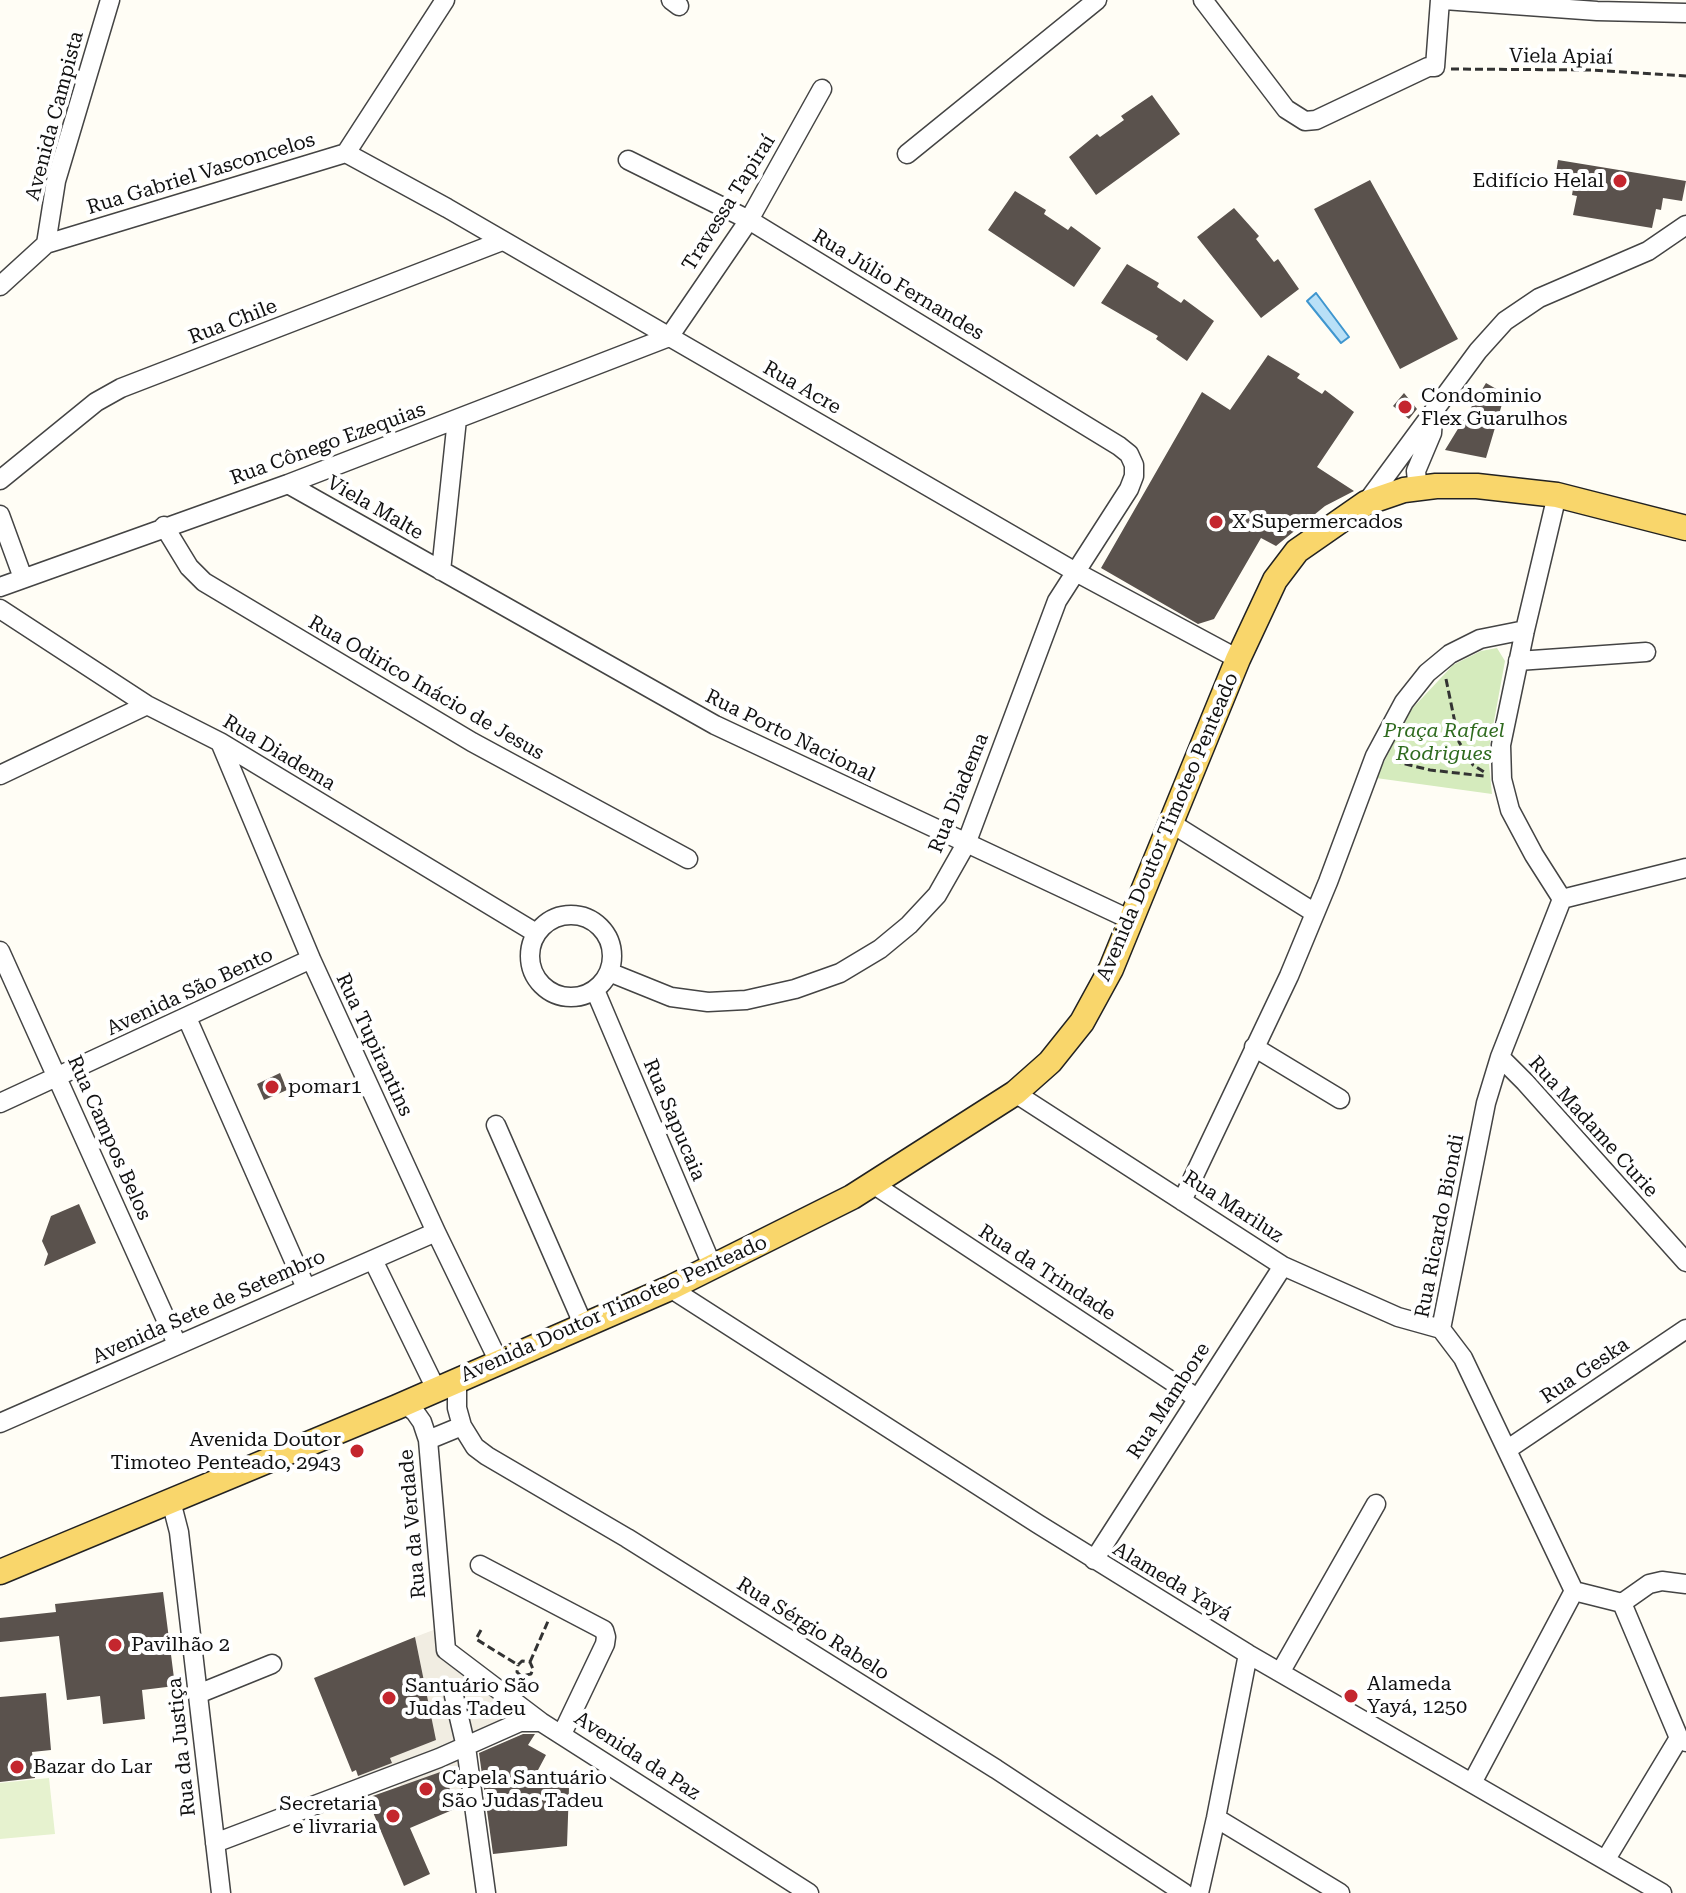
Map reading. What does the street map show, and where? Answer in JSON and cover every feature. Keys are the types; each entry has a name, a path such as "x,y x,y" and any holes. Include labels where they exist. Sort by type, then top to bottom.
{"main road":[{"name":"Avenida Doutor Timoteo Penteado","path":"0,1572 447,1385 713,1268 873,1184 1015,1093 1050,1062 1082,1022 1111,969 1238,659 1275,580 1297,551 1366,503 1404,490 1477,486 1557,495 1686,528"}],"street":[{"name":"Avenida Campista","path":"46,244 56,181 110,0"},
{"name":"Rua Gabriel Vasconcelos","path":"0,286 46,244 346,153 445,0"},
{"path":"907,154 1097,0"},
{"path":"1203,0 1286,109 1305,121 1316,120 1428,67 1435,67 1442,0 1597,11 1686,13"},
{"name":"Travessa Tapiraí","path":"669,337 749,220 822,89"},
{"name":"Rua Acre","path":"346,153 1074,571 1238,659"},
{"name":"Rua Júlio Fernandes","path":"628,160 749,220 1119,446 1129,454 1134,465"},
{"path":"1366,503 1478,351 1505,321 1539,298 1648,251 1686,225"},
{"name":"Rua Chile","path":"0,480 7,471 96,402 121,388 502,241"},
{"name":"Rua Cônego Ezequias","path":"0,587 288,484 669,337"},
{"path":"1423,488 1415,474 1432,433 1434,412"},
{"path":"441,571 457,419"},
{"name":"Rua Diadema","path":"609,972 671,997 708,1002 746,1000 795,989 840,973 880,949 909,925 937,895 966,844 1057,601 1129,489 1134,465"},
{"name":"Viela Malte","path":"288,484 441,571"},
{"path":"1557,495 1501,745 1502,779 1510,810 1562,899 1686,868"},
{"path":"0,515 23,578"},
{"name":"Rua Odirico Inácio de Jesus","path":"164,526 189,567 204,582 472,742 688,859"},
{"name":"Rua Porto Nacional","path":"441,571 715,725 1131,920"},
{"name":"Rua Diadema","path":"0,609 147,705 220,742 536,933"},
{"path":"1182,1201 1289,976 1375,756 1404,702 1427,673 1450,654 1480,639 1525,630"},
{"path":"1518,661 1646,652"},
{"path":"0,775 147,705"},
{"name":"Rua Tupirantins","path":"220,742 311,959 499,1362"},
{"path":"1171,823 1315,913"},
{"name":"Rua Ricardo Biondi","path":"1562,899 1500,1057 1486,1103 1441,1329 1463,1358 1574,1591"},
{"path":"558,917 585,917 605,934 611,946 609,972 595,990 582,996 567,997 554,993 533,974 531,946 536,933 558,917"},
{"name":"Rua Campos Belos","path":"0,951 177,1344"},
{"name":"Avenida São Bento","path":"0,1103 311,959"},
{"name":"Rua Sapucaia","path":"595,990 713,1268"},
{"path":"187,1018 306,1288"},
{"path":"1254,1047 1340,1099"},
{"name":"Rua Madame Curie","path":"1500,1057 1686,1262"},
{"name":"Rua Mariluz","path":"1015,1093 1283,1266 1398,1317 1441,1329"},
{"path":"496,1125 584,1326"},
{"name":"Rua da Trindade","path":"873,1184 1197,1398"},
{"name":"Avenida Sete de Setembro","path":"0,1423 436,1232"},
{"path":"373,1260 447,1385 457,1408 462,1426 428,1440"},
{"name":"Rua Mambore","path":"1094,1560 1283,1266"},
{"name":"Alameda Yayá","path":"670,1288 1094,1560 1248,1654 1662,1893"},
{"name":"Rua Geska","path":"1508,1449 1686,1329"},
{"name":"Rua da Verdade","path":"404,1403 422,1422 428,1440 446,1650"},
{"name":"Rua Sérgio Rabelo","path":"462,1426 475,1447 487,1456 627,1538 996,1769 1184,1893"},
{"name":"Rua da Justiça","path":"171,1501 179,1532 221,1893"},
{"path":"1281,1671 1376,1504"},
{"path":"480,1565 604,1630 606,1637 562,1734"},
{"path":"1472,1783 1574,1591 1622,1603 1649,1584 1662,1581 1686,1584"},
{"path":"1606,1859 1683,1740 1622,1603"},
{"name":"Avenida da Paz","path":"446,1650 541,1722 809,1893"},
{"path":"1199,1893 1248,1654"},
{"path":"198,1694 272,1664"},
{"path":"454,1696 466,1747 486,1893"},
{"path":"215,1843 466,1747 520,1722 541,1722"},
{"path":"1216,1818 1340,1893"}],"path":[{"name":"Viela Apiaí","path":"1435,67 1460,71 1591,70 1686,76"},
{"path":"1386,759 1430,770 1491,777 1473,765 1459,742 1444,674"},
{"path":"518,1665 519,1674 526,1677 531,1674 533,1669 530,1662 555,1604"},
{"path":"481,1630 476,1639 518,1665"},
{"path":"518,1665 522,1661 530,1662"}],"green space":[{"name":"Praça Rafael Rodrigues","path":"1497,648 1505,661 1488,754 1492,794 1376,778 1409,712 1453,665 1481,651"},
{"path":"49,1778 55,1834 0,1839 0,1783"}],"shaded area":[{"path":"444,1626 452,1648 543,1718 476,1750 472,1762 479,1800 458,1808 443,1771 401,1787 399,1782 365,1794 356,1770 436,1740 415,1637"}],"water":[{"path":"1316,293 1349,337 1341,343 1307,301"}],"building":[{"path":"1152,95 1180,134 1096,195 1069,157 1097,134 1100,137 1124,120 1121,116"},
{"path":"1558,160 1686,181 1682,201 1663,198 1661,210 1656,209 1652,228 1573,215 1577,196 1572,195 1574,183 1555,180"},
{"path":"1370,180 1458,339 1400,369 1314,209"},
{"path":"1015,191 1046,210 1044,214 1068,230 1071,226 1101,248 1074,287 988,230"},
{"path":"1234,208 1259,236 1256,239 1274,262 1278,259 1299,289 1261,318 1197,237"},
{"path":"1127,264 1159,283 1157,287 1181,303 1184,299 1214,321 1187,361 1156,339 1158,336 1101,303"},
{"name":"X Supermercados","path":"1268,355 1300,374 1297,378 1322,394 1325,390 1354,412 1317,467 1354,491 1325,506 1276,546 1261,538 1214,619 1198,624 1101,568 1202,392 1230,410"},
{"path":"1486,383 1505,394 1486,458 1445,450"},
{"name":"Condominio Flex Guarulhos","path":"1404,393 1417,409 1409,419 1393,406"},
{"name":"pomar1","path":"280,1073 287,1090 264,1100 257,1084"},
{"path":"79,1204 96,1243 44,1266 48,1254 42,1241 51,1216"},
{"name":"Pavilhão 2","path":"163,1592 175,1686 142,1690 145,1719 103,1724 100,1696 67,1700 59,1636 0,1642 0,1618 56,1612 55,1604"},
{"name":"Santuário São Judas Tadeu","path":"415,1637 436,1740 390,1758 392,1763 358,1776 356,1770 352,1772 314,1678"},
{"path":"46,1693 51,1750 32,1752 35,1778 0,1782 0,1697"},
{"path":"523,1734 535,1734 528,1745 546,1755 530,1785 569,1788 567,1846 493,1854 479,1753"},
{"path":"443,1771 457,1808 410,1828 430,1874 404,1886 367,1798"}],"place":[{"name":"Edifício Helal","path":"1620,181"},
{"name":"Condominio Flex Guarulhos","path":"1405,407"},
{"name":"X Supermercados","path":"1216,522"},
{"name":"pomar1","path":"272,1087"},
{"name":"Avenida Doutor Timoteo Penteado, 2943","path":"357,1451"},
{"name":"Pavilhão 2","path":"115,1645"},
{"name":"Alameda Yayá, 1250","path":"1351,1696"},
{"name":"Santuário São Judas Tadeu","path":"389,1698"},
{"name":"Bazar do Lar","path":"17,1767"},
{"name":"Capela Santuário São Judas Tadeu","path":"426,1789"},
{"name":"Secretaria e livraria","path":"393,1816"}]}
